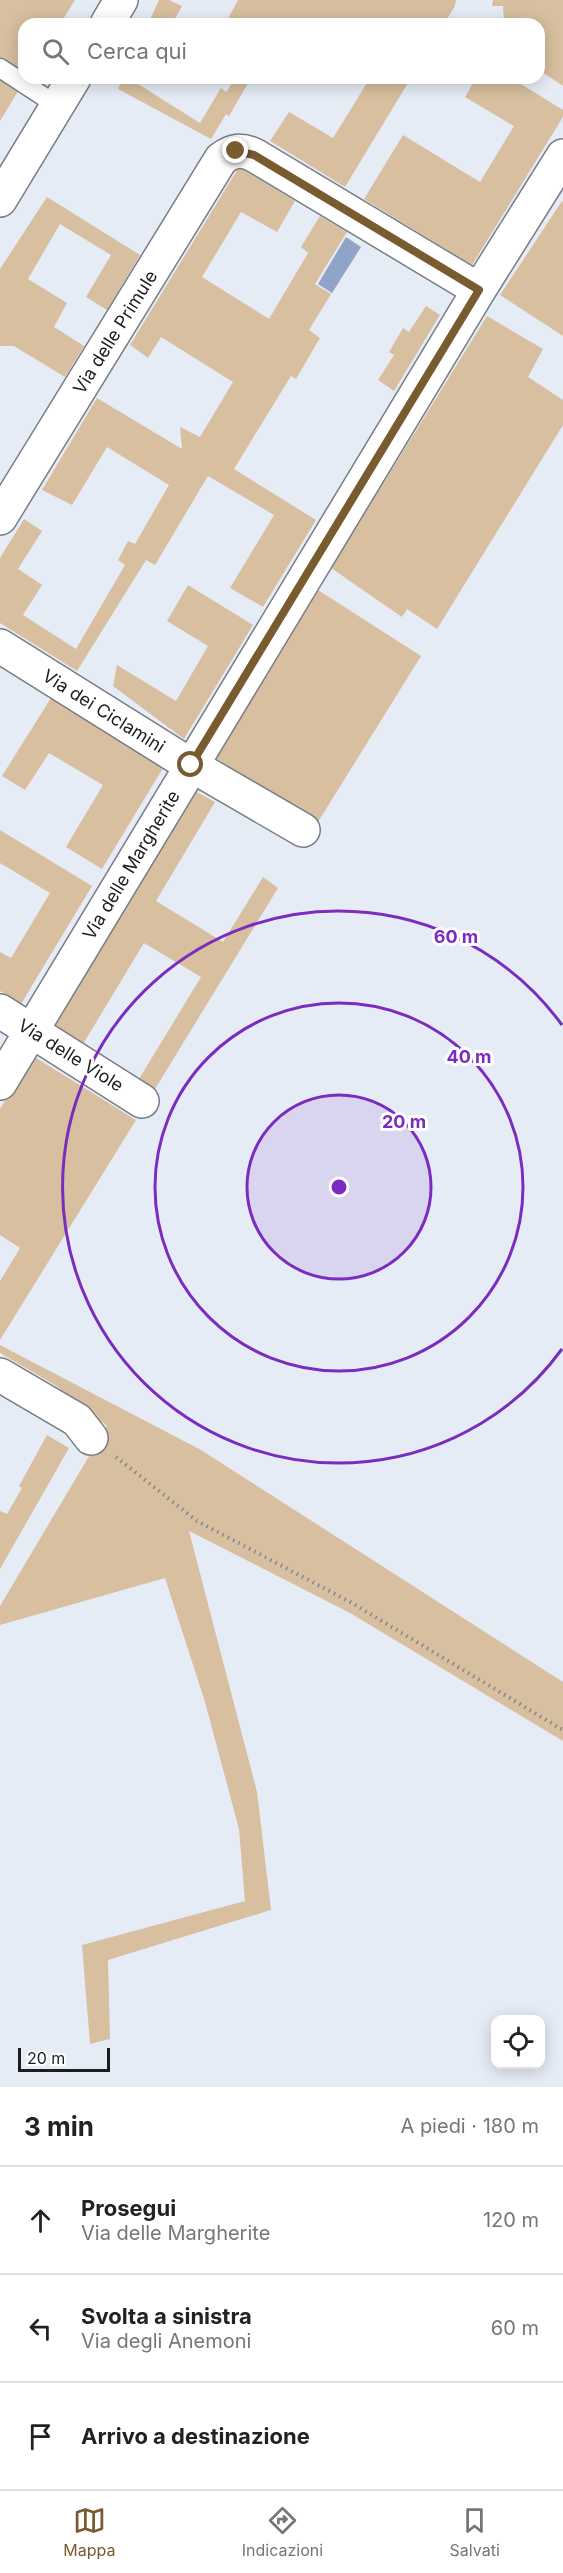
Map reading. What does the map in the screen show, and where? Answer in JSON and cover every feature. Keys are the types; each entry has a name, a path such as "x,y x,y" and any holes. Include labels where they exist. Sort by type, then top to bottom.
{"street":[{"path":"110,18 121,0"},
{"path":"0,200 71,84"},
{"name":"Via delle Primule","path":"0,518 221,159 236,151 254,155 479,290"},
{"name":"Via delle Margherite","path":"0,1083 479,290 563,156"},
{"name":"Via dei Ciclamini","path":"0,646 191,765 303,830"},
{"name":"Via delle Viole","path":"0,1011 142,1101"},
{"path":"0,1375 77,1420 91,1437"}],"lane":[{"path":"0,68 18,80"},
{"path":"24,84 58,106"}],"path":[{"path":"91,1437 197,1521 352,1603 563,1730"}],"shaded area":[{"path":"0,0 75,0 64,18 18,18 18,84 22,84 0,121"},
{"path":"159,0 169,0 182,6 175,18 151,18"},
{"path":"238,0 456,0 448,18 228,18"},
{"path":"493,0 563,0 563,86 545,74 545,18 504,18 503,6 492,6"},
{"path":"120,84 138,84 200,123 221,88 226,92 232,84 248,84 229,116 226,114 211,139 118,89"},
{"path":"366,84 407,84 345,187 270,141 289,112 333,138"},
{"path":"473,84 521,84 563,110 563,117 472,265 364,199 403,135 480,182 514,126 465,97"},
{"path":"239,167 295,201 277,232 241,212 202,277 269,319 308,253 301,247 320,216 347,232 315,284 331,294 309,330 320,338 296,379 291,376 234,469 316,520 263,607 230,588 274,515 208,476 155,565 146,560 77,671 0,623 0,558 24,519 42,531 18,569 42,585 23,615 76,649 125,565 118,560 128,541 135,544 169,485 107,447 72,505 42,490 97,398 182,449 180,427 200,437 233,382 161,337 148,358 130,345"},
{"path":"47,197 140,255 107,310 86,297 111,255 60,224 28,279 67,303 54,327 84,346 65,377 14,346 0,346 0,269"},
{"path":"563,202 563,336 500,295"},
{"path":"426,306 440,315 394,391 378,380 394,355 389,352 403,328 409,332"},
{"path":"487,316 543,349 528,377 563,400 563,425 437,629 407,609 402,617 331,568"},
{"path":"188,585 253,625 184,739 113,686 117,665 176,701 208,646 167,621"},
{"path":"318,590 421,656 318,822 214,757"},
{"path":"51,698 163,768 102,869 66,847 103,785 49,753 25,790 2,776"},
{"path":"195,791 215,802 156,901 223,942 263,877 278,888 155,1089 139,1079 201,977 144,943 83,1044 52,1024"},
{"path":"0,830 92,886 21,1004 0,991 0,952 11,958 50,893 0,863"},
{"path":"33,1056 136,1120 0,1340 0,1281 20,1248 0,1235 0,1109"},
{"path":"0,1345 201,1450 563,1682 563,1741 350,1613 189,1531 257,1792 271,1910 108,1960 110,2039 90,2044 82,1945 245,1901 239,1829 205,1702 165,1578 0,1625 0,1606 107,1426 55,1385 0,1353"},
{"path":"47,1435 69,1448 0,1569 0,1511 7,1514 22,1488 19,1486"}],"water":[{"path":"346,237 361,247 332,293 318,284"}],"route":[{"path":"191,765 479,290 254,155 245,151 236,151"}]}
